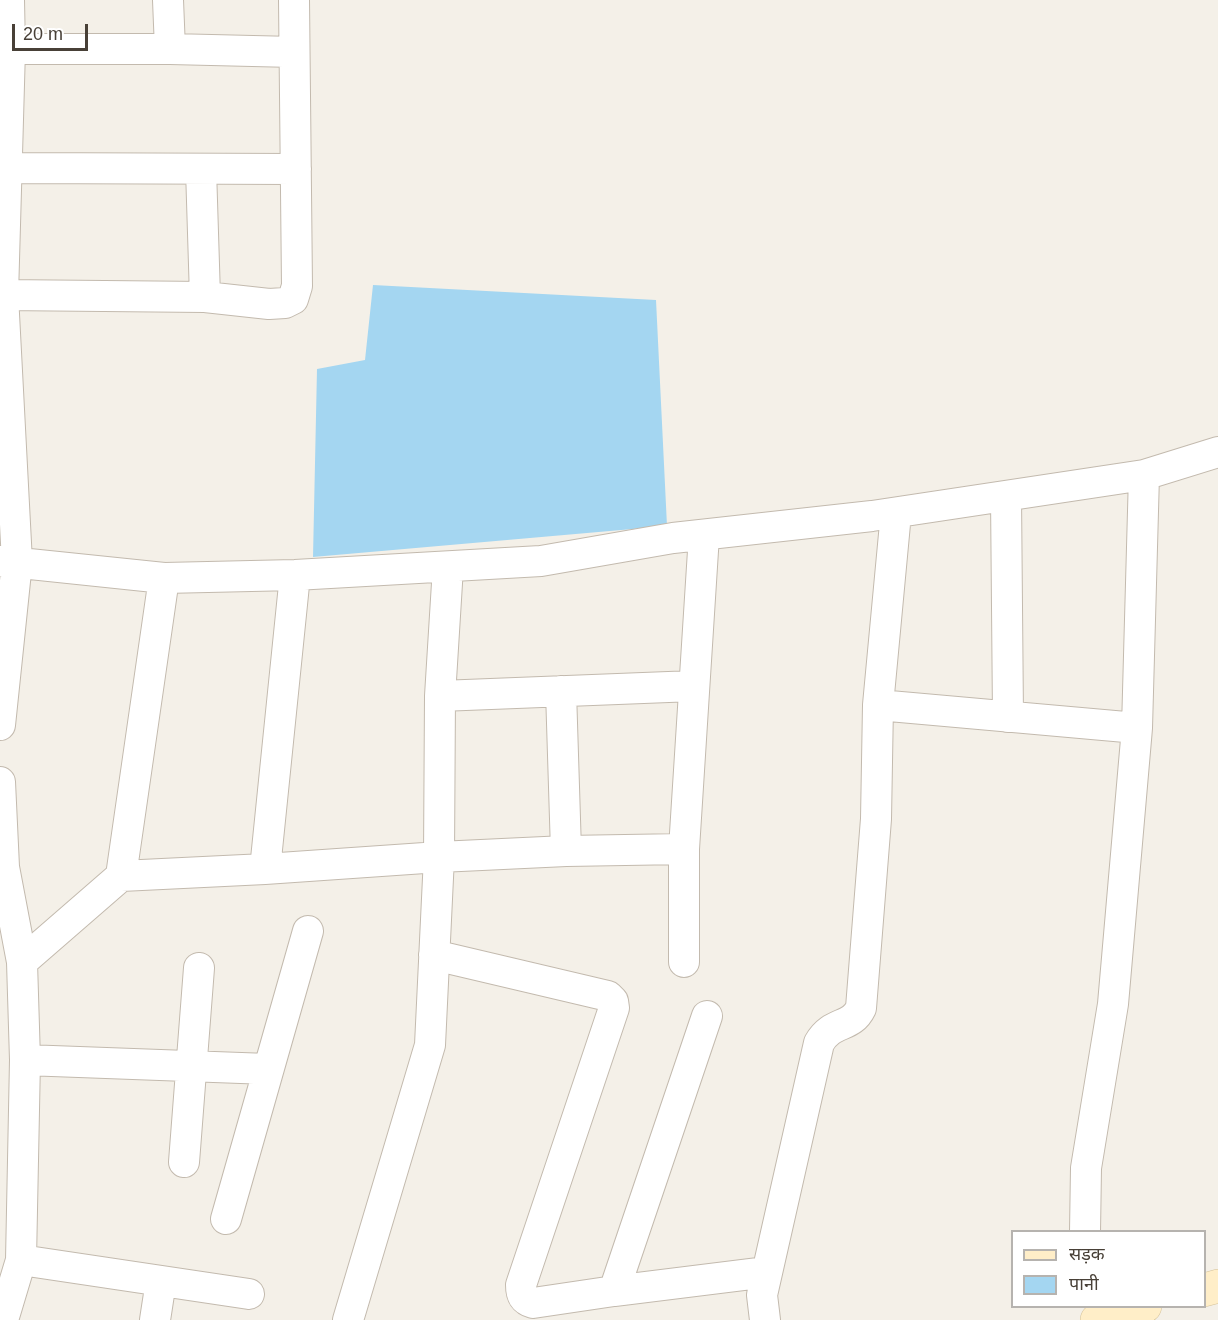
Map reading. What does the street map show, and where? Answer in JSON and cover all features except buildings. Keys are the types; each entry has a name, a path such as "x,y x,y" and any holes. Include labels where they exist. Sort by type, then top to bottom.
{"street":[{"path":"0,725 8,562 2,280 9,0"},
{"path":"168,0 170,48"},
{"path":"2,280 269,304 285,303 293,299 297,286 294,0"},
{"path":"6,66 170,48 294,52"},
{"path":"4,176 201,169 296,170"},
{"path":"201,169 205,297"},
{"path":"8,562 164,578 295,575 541,561 704,535 896,513 1144,475 1218,452"},
{"path":"1085,1230 1086,1168 1113,1005 1137,728 1144,475"},
{"path":"1006,496 1008,717"},
{"path":"765,1320 762,1295 819,1043 833,1027 855,1019 861,1008 876,819 878,705 896,513"},
{"path":"684,962 684,849 704,535"},
{"path":"348,1320 430,1045 439,857 440,696 448,567"},
{"path":"265,869 295,575"},
{"path":"121,876 164,578"},
{"path":"440,696 694,686"},
{"path":"561,691 566,851"},
{"path":"878,705 1137,728"},
{"path":"0,782 2,868 22,962 26,1060 21,1260 5,1302"},
{"path":"22,962 121,876 439,857 566,851 684,849"},
{"path":"226,1219 308,931"},
{"path":"434,955 608,996 613,1001 614,1008 521,1285 521,1293 525,1300 533,1304 614,1291 767,1272"},
{"path":"184,1162 199,968"},
{"path":"614,1291 706,1016"},
{"path":"26,1060 268,1069"},
{"path":"21,1260 249,1294"},
{"path":"156,1320 162,1281"},
{"path":"1096,1320 1138,1308"}],"water":[{"path":"373,285 656,300 667,526 313,557 317,369 365,360"}]}
